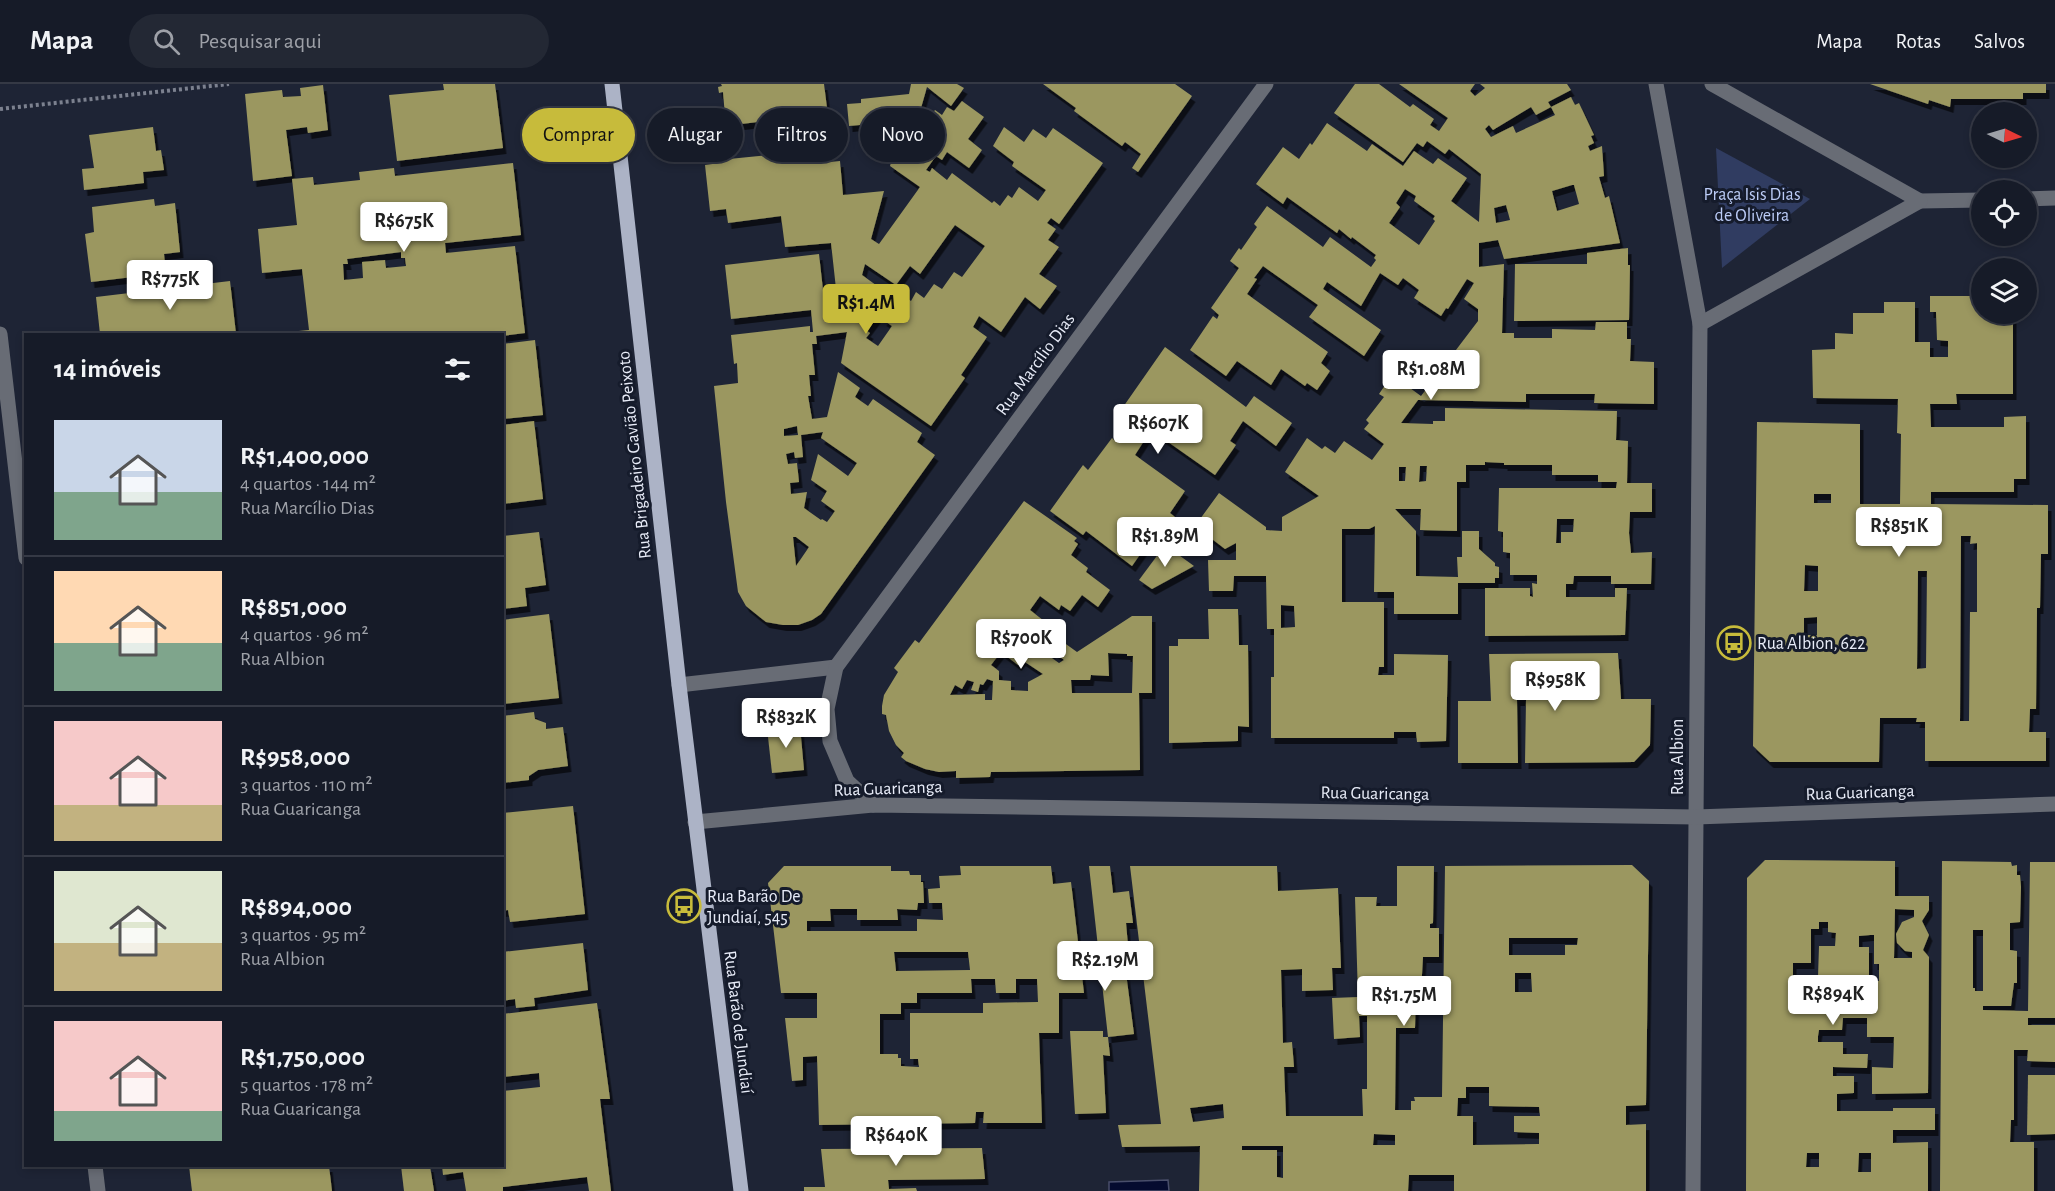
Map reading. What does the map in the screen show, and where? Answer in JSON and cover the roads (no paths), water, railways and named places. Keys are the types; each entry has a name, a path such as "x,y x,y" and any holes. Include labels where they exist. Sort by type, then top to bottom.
{"main road":[{"name":"Rua Brigadeiro Gavião Peixoto","path":"612,84 695,822"},
{"name":"Rua Barão de Jundiaí","path":"695,822 741,1191"}],"street":[{"name":"Rua Marcílio Dias","path":"873,805 848,781 830,741 827,709 836,668 1266,84"},
{"path":"1656,84 1700,324 1920,201 1971,200"},
{"path":"1712,84 1920,201"},
{"path":"2037,199 2055,198"},
{"name":"Rua Albion","path":"1693,1191 1700,324"},
{"path":"0,334 24,541"},
{"path":"679,685 836,668"},
{"name":"Rua Guaricanga","path":"695,822 873,805 1696,817 2055,804"},
{"path":"95,1167 98,1191"}],"place":[{"name":"Rua Albion, 622","path":"1734,643"},
{"name":"Rua Barão De Jundiaí, 545","path":"684,906"}],"park label":[{"name":"Praça Isis Dias de Oliveira","path":"1752,204"}]}
